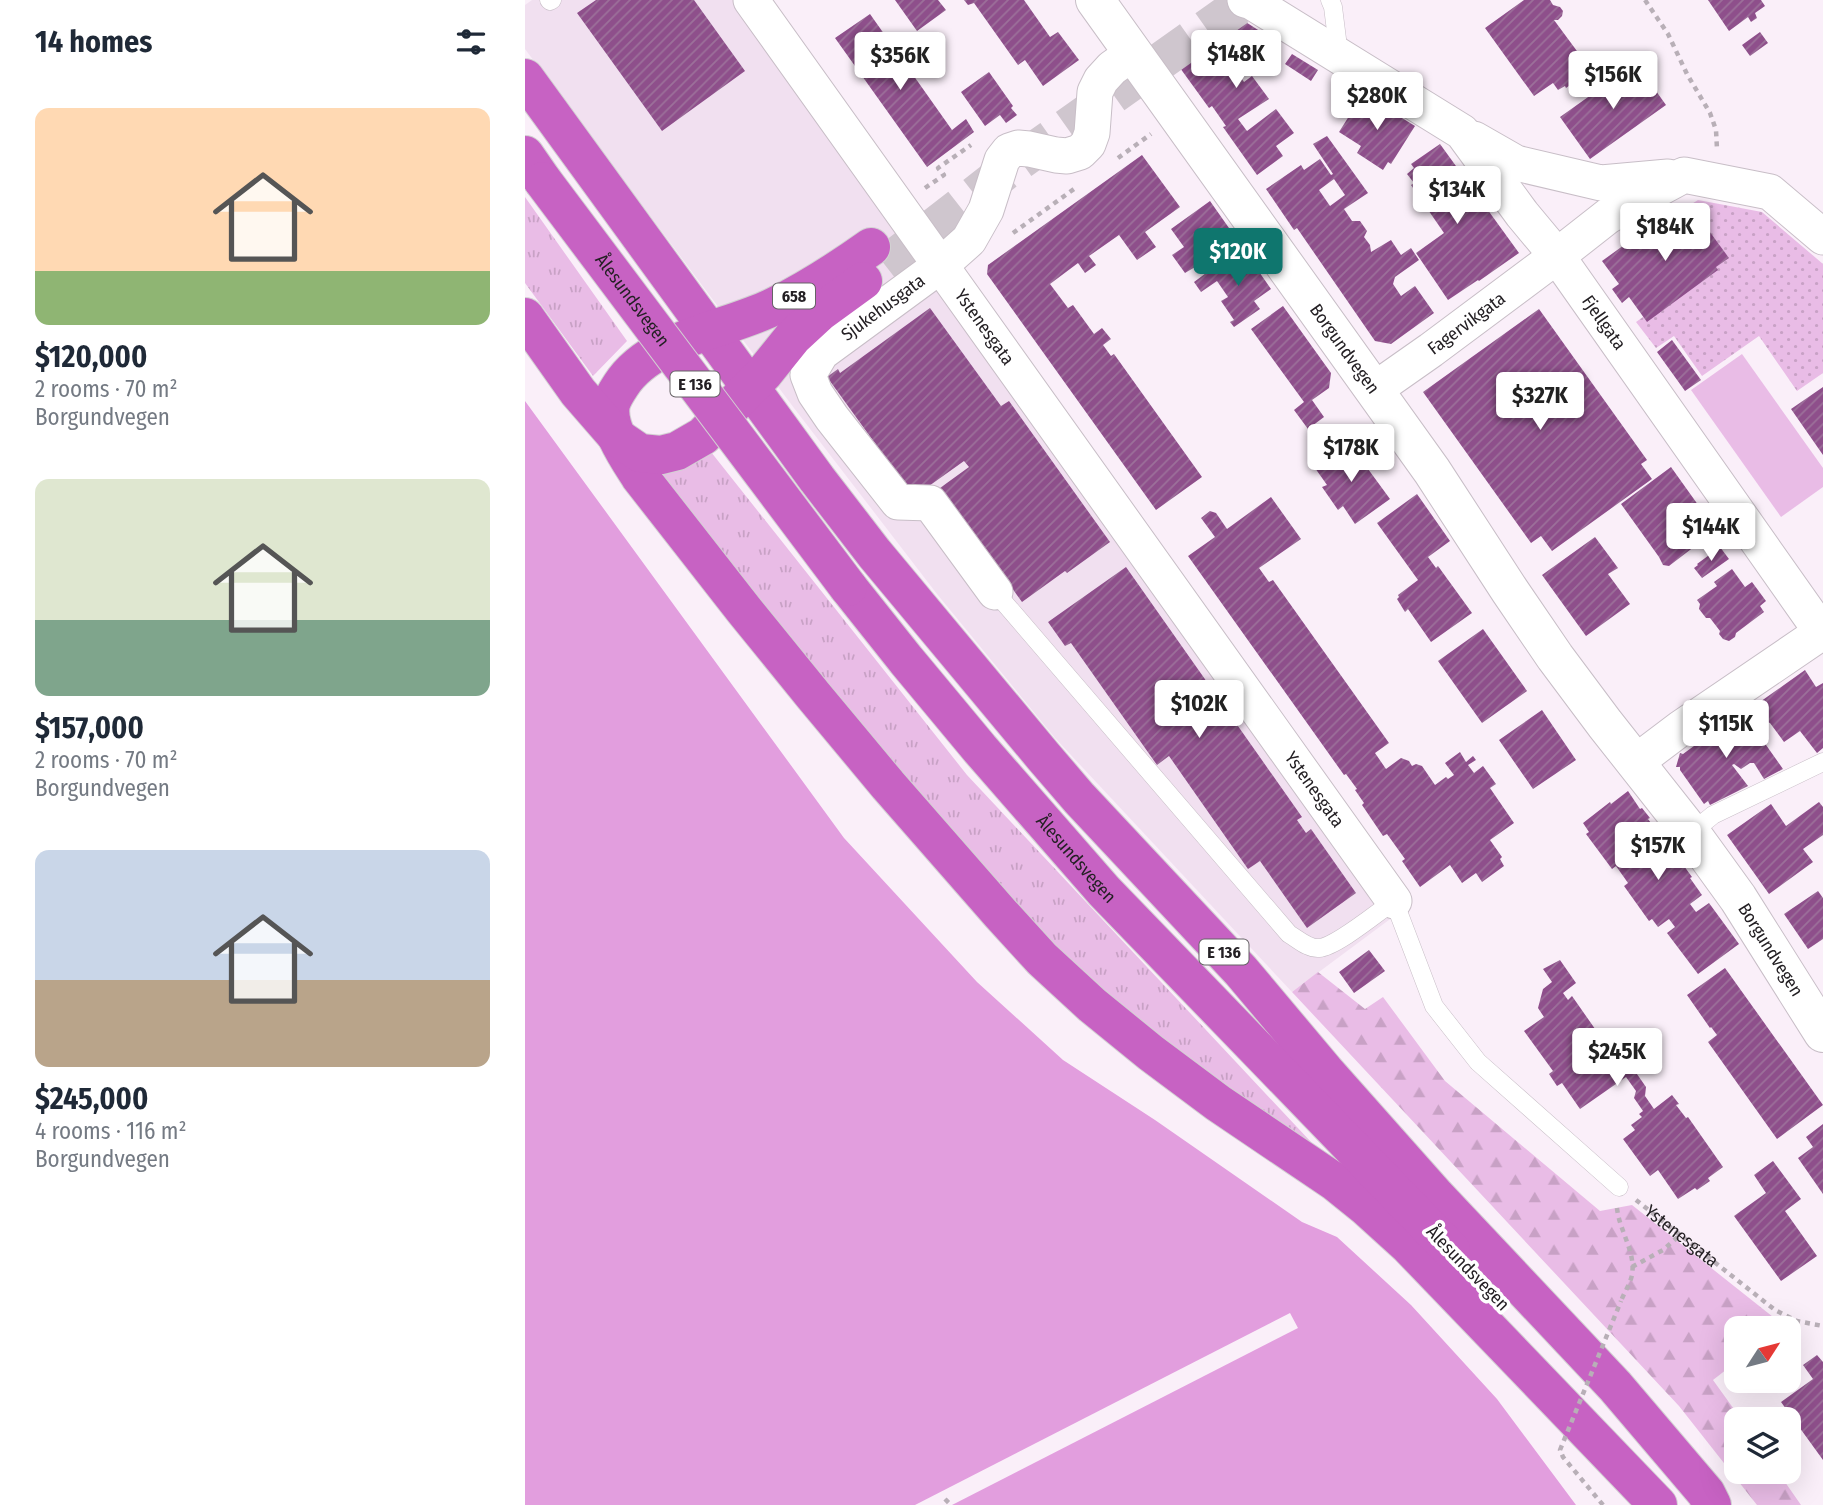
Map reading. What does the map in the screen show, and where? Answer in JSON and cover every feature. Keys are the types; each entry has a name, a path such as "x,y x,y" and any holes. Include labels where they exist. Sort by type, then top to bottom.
{"highway":[{"name":"E 136","path":"525,78 817,479 874,553 1042,756 1241,971 1436,1196 1615,1386 1706,1493 1712,1505"},
{"name":"Ålesundsvegen","path":"534,168 848,587 980,748 1104,891 1524,1325 1693,1505"},
{"name":"658","path":"709,331 774,307 830,276 878,256 793,337 751,387"},
{"name":"E 136","path":"525,317 577,392 618,438 640,453 661,455 677,451 703,436 751,387"},
{"name":"E 136","path":"709,331 655,353 634,368 613,397 610,407 611,424 640,477 744,610 888,785 1042,958 1093,1006 1151,1053 1366,1207 1409,1246 1658,1505"}],"main road":[{"name":"Borgundvegen","path":"1102,2 1133,53 1432,471 1555,657 1738,898 1823,1032"}],"street":[{"name":"Ystenesgata","path":"751,0 1394,901"},
{"name":"Fjellgata","path":"1245,0 1462,132 1522,214 1557,256 1822,633"},
{"name":"Sjukehusgata","path":"995,592 930,503 898,502 832,418 815,393 808,375 821,353 940,265 969,240 986,210 1002,160 1009,151 1018,148 1067,156 1080,152 1089,144 1095,92 1112,68 1133,53"},
{"path":"1462,132 1516,163 1601,183 1698,178 1770,192 1823,237"},
{"name":"Fagervikgata","path":"1374,390 1608,216 1698,178"},
{"path":"1636,762 1681,728 1822,633"}],"lane":[{"path":"1330,0 1339,55"},
{"path":"995,592 1289,934 1307,945 1319,948 1334,943 1394,901"},
{"path":"1691,833 1713,815 1823,762"},
{"name":"Ystenesgata","path":"1394,901 1434,1006 1478,1062 1619,1187"}],"path":[{"path":"1645,0 1668,34 1686,74 1710,113 1716,130 1718,145 1698,178"},
{"path":"1109,164 1177,115"},
{"path":"925,189 944,175 938,168 975,142"},
{"path":"1007,238 1075,189"},
{"path":"1603,1505 1563,1458 1560,1450 1631,1277 1630,1253 1617,1217 1615,1197 1619,1187"},
{"name":"Ystenesgata","path":"1619,1187 1775,1310 1797,1321 1823,1326"},
{"path":"1632,1267 1663,1250 1680,1235"},
{"path":"945,1499 951,1505"}],"shaded area":[{"path":"532,0 759,0 1405,908 1292,992 1055,738 937,594 794,408 525,49 525,5"},
{"path":"525,401 844,838 977,982 1063,1060 1302,1222 1337,1237 1411,1305 1497,1399 1576,1505 525,1505"}],"green space":[{"path":"525,197 627,341 593,376 525,283"},
{"path":"1698,200 1762,212 1823,264 1823,373 1797,391 1759,336 1702,376 1674,336 1656,348 1636,322 1728,257 1690,205"},
{"path":"1742,354 1823,468 1823,487 1781,517 1691,390"},
{"path":"711,452 967,775 1311,1142 1220,1086 1101,992 1011,910 656,474"},
{"path":"1318,972 1365,1009 1383,997 1445,1081 1600,1211 1632,1205 1772,1316 1724,1316 1724,1371 1713,1380 1732,1407 1724,1407 1724,1463 1679,1406 1292,992"},
{"path":"1740,1484 1786,1484 1801,1505 1757,1505"}],"pier":[{"path":"1290,1313 1298,1328 952,1505 915,1505"}],"building":[{"path":"596,0 694,0 745,71 662,131 577,13"},
{"path":"895,0 938,0 946,10 917,31"},
{"path":"964,0 1024,0 1050,37 1058,32 1079,60 1043,86 1025,60 1018,65 974,3 968,5"},
{"path":"1524,0 1550,0 1563,11 1558,20 1554,20 1591,70 1566,88 1565,86 1558,90 1553,83 1534,96 1485,28"},
{"path":"1708,0 1761,0 1765,6 1755,13 1757,18 1751,22 1748,17 1729,31"},
{"path":"870,14 952,130 966,119 974,132 927,167 835,38"},
{"path":"1238,17 1275,41 1235,69 1244,82 1252,76 1269,99 1238,119 1247,131 1276,109 1294,133 1276,146 1283,156 1257,175 1223,127 1226,126 1212,106 1209,108 1175,61"},
{"path":"1760,32 1768,43 1750,56 1742,45"},
{"path":"1292,54 1318,70 1311,81 1285,64"},
{"path":"1636,63 1666,105 1590,159 1560,117"},
{"path":"989,72 1017,115 1006,123 1000,115 985,126 961,92"},
{"path":"1363,94 1415,126 1391,164 1388,162 1383,170 1357,153 1361,146 1339,132"},
{"path":"1327,136 1368,193 1344,209 1352,221 1360,221 1367,231 1364,237 1371,252 1391,240 1401,255 1411,248 1419,260 1395,277 1393,284 1401,296 1415,286 1434,313 1391,344 1375,341 1297,228 1294,230 1266,189 1301,165 1304,170 1320,159 1331,175 1333,174 1313,144","holes":["1334,179 1345,195 1330,206 1319,190"]},
{"path":"1440,144 1519,253 1448,300 1416,253 1444,233 1411,185 1414,183 1407,174 1414,168 1411,164"},
{"path":"1142,155 1180,207 1145,232 1156,247 1137,260 1119,235 1089,256 1096,265 1085,273 1078,263 1050,284 1068,308 1073,305 1094,334 1102,328 1111,339 1103,345 1111,356 1114,354 1202,477 1156,510 987,274 988,265"},
{"path":"1210,201 1236,238 1218,251 1222,257 1204,270 1200,264 1185,273 1172,255 1184,247 1171,229"},
{"path":"1674,209 1683,222 1696,213 1729,258 1716,267 1718,270 1647,322 1629,297 1622,303 1612,289 1619,284 1602,261"},
{"path":"1248,256 1271,289 1254,301 1260,309 1234,327 1230,322 1234,320 1221,301 1228,297 1217,281 1201,292 1194,282 1217,265 1223,274"},
{"path":"1283,306 1331,373 1329,388 1312,400 1324,417 1308,429 1294,410 1304,402 1251,329"},
{"path":"930,308 1001,406 1009,401 1110,542 1022,602 940,488 969,467 964,461 929,486 916,500 827,377 838,369 840,373"},
{"path":"1539,309 1647,460 1641,464 1652,479 1552,551 1541,536 1531,543 1423,392"},
{"path":"1672,340 1701,380 1685,391 1657,352"},
{"path":"1823,387 1823,455 1791,409"},
{"path":"1349,443 1390,499 1355,524 1343,506 1338,510 1322,487 1327,485 1315,468"},
{"path":"1671,467 1716,530 1669,566 1663,565 1621,504"},
{"path":"1417,494 1450,541 1428,557 1436,568 1438,566 1472,613 1431,642 1408,609 1405,612 1397,599 1398,595 1418,580 1377,523"},
{"path":"1271,497 1301,539 1259,568 1269,582 1273,580 1389,743 1375,753 1386,769 1401,758 1409,761 1412,766 1422,766 1435,785 1454,775 1445,763 1460,752 1466,762 1473,756 1476,760 1468,765 1474,773 1483,766 1496,784 1490,788 1514,823 1490,840 1502,857 1500,859 1504,866 1482,882 1476,873 1462,883 1450,865 1420,887 1402,861 1405,859 1387,834 1383,836 1362,805 1364,803 1355,790 1357,789 1346,774 1344,775 1188,556 1215,537 1201,518 1210,511 1216,513 1227,529"},
{"path":"1595,537 1618,568 1608,574 1630,604 1586,636 1542,575"},
{"path":"1720,547 1729,559 1702,578 1694,568"},
{"path":"1126,567 1302,817 1297,820 1306,833 1311,829 1356,893 1307,928 1260,861 1248,869 1169,756 1157,765 1071,643 1065,646 1048,622"},
{"path":"1732,569 1745,587 1752,582 1766,601 1760,606 1764,612 1729,641 1723,639 1710,618 1706,618 1699,609 1697,600 1717,586 1714,582"},
{"path":"1483,629 1527,691 1482,723 1438,661"},
{"path":"1805,670 1816,687 1823,683 1823,748 1817,753 1800,731 1784,742 1770,723 1762,720 1758,714 1757,704"},
{"path":"1542,710 1576,760 1533,789 1499,740"},
{"path":"1742,711 1783,769 1764,779 1754,763 1741,769 1734,764 1732,765 1748,786 1710,805 1708,801 1704,804 1680,767 1676,767 1680,753 1683,754"},
{"path":"1628,791 1650,818 1648,819 1661,837 1650,844 1660,858 1670,851 1692,877 1690,878 1702,895 1690,904 1696,912 1709,903 1739,944 1698,974 1667,933 1675,927 1669,919 1658,927 1652,919 1649,921 1624,886 1628,883 1616,866 1612,869 1586,834 1589,832 1583,823"},
{"path":"1819,802 1823,807 1823,835 1803,849 1813,862 1769,894 1727,835 1771,804 1786,826"},
{"path":"1818,891 1823,898 1823,939 1808,949 1784,914"},
{"path":"1369,950 1385,971 1354,993 1339,972"},
{"path":"1560,960 1576,983 1563,993 1568,1000 1572,996 1600,1036 1607,1031 1646,1087 1645,1096 1654,1109 1672,1095 1679,1104 1676,1105 1686,1118 1688,1117 1723,1167 1697,1190 1695,1188 1678,1199 1658,1170 1650,1176 1623,1139 1635,1130 1631,1125 1642,1117 1639,1114 1643,1111 1634,1098 1636,1091 1626,1077 1580,1109 1562,1083 1557,1086 1549,1074 1553,1071 1524,1031 1544,1017 1538,1008 1543,989 1552,982 1543,969"},
{"path":"1725,968 1823,1105 1777,1139 1708,1042 1717,1035 1687,995"},
{"path":"1823,1124 1823,1194 1798,1158 1813,1147 1806,1137"},
{"path":"1773,1161 1801,1199 1785,1211 1817,1256 1781,1281 1734,1216 1766,1193 1754,1175"},
{"path":"1817,1355 1823,1362 1823,1460 1801,1430 1801,1407 1785,1407 1781,1402 1794,1393 1801,1393 1801,1388 1813,1379 1803,1365"}],"tunnel":[{"path":"885,265 1007,170 1247,0"}]}
